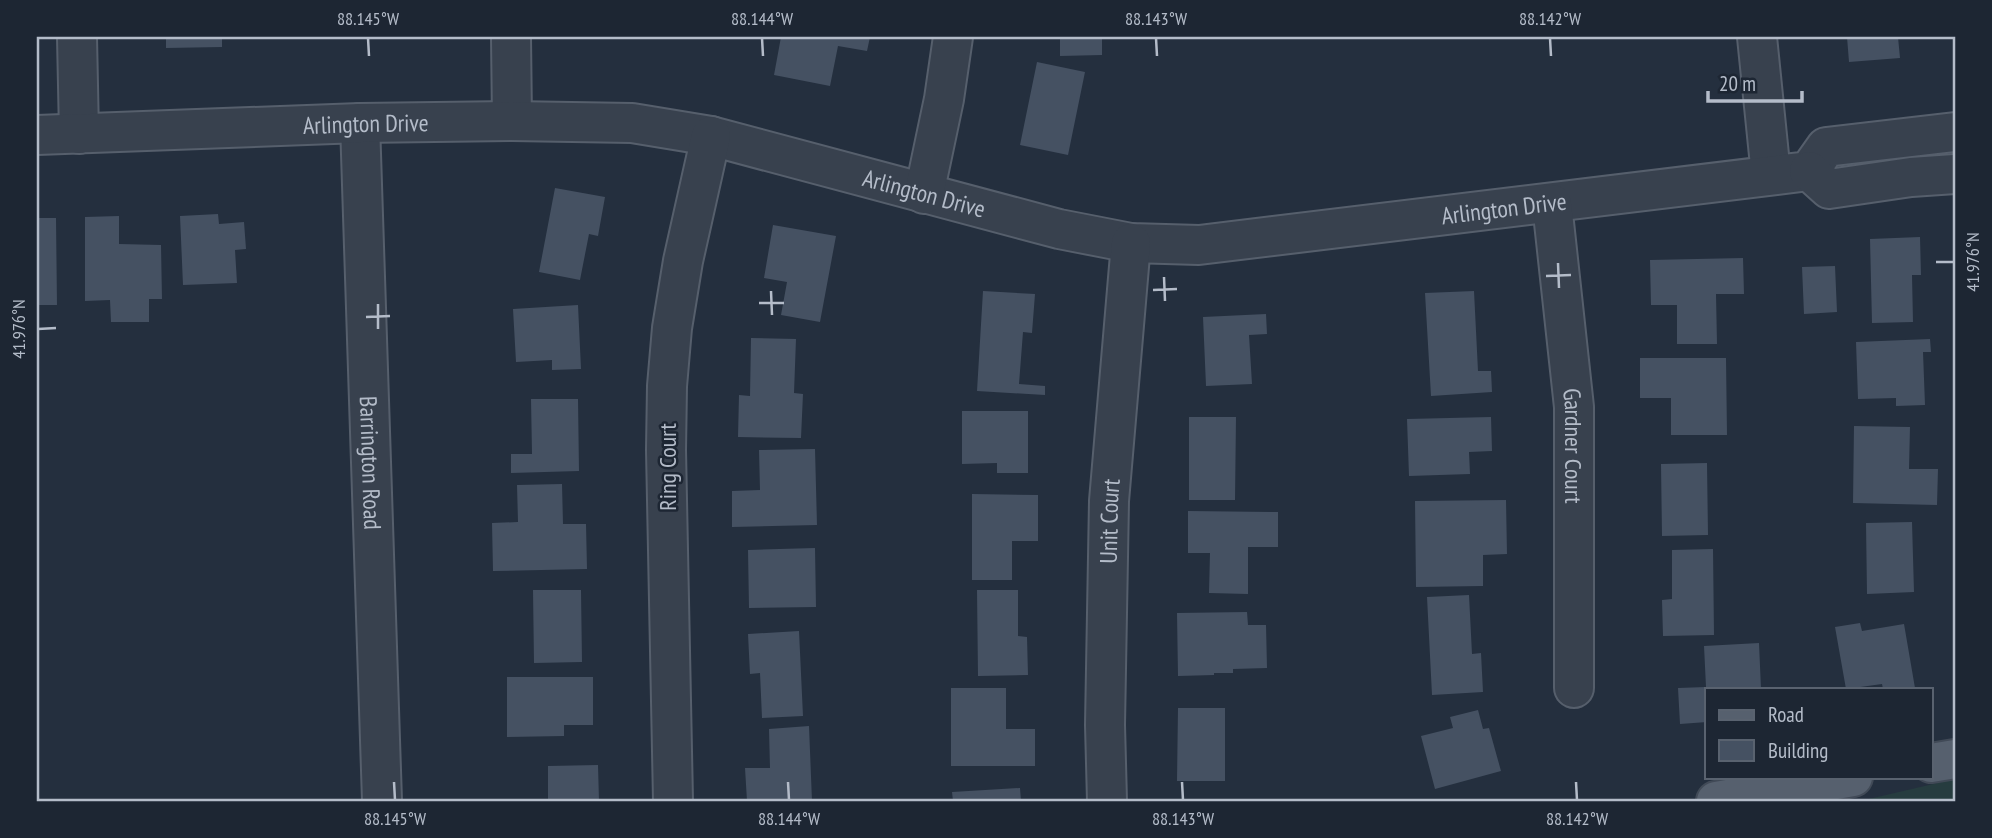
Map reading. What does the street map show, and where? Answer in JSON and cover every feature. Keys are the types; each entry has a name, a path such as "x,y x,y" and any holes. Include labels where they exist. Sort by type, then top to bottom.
{"main road":[{"path":"1932,763 1955,759"},
{"path":"1716,801 1847,778"}],"street":[{"path":"78,37 79,134"},
{"path":"512,37 512,121"},
{"path":"924,194 944,100 953,37"},
{"path":"1757,37 1771,175"},
{"name":"Arlington Drive","path":"37,135 360,123 632,123 711,136 1059,229 1131,243 1199,245 1809,171"},
{"name":"Barrington Road","path":"360,123 382,801"},
{"path":"1955,132 1826,147 1809,171 1829,189 1911,177 1955,174"},
{"name":"Ring Court","path":"673,801 667,386 672,328 683,261 711,136"},
{"name":"Gardner Court","path":"1552,204 1574,407 1574,688"},
{"name":"Unit Court","path":"1107,801 1105,725 1109,501 1131,243"}],"green space":[{"path":"1955,779 1955,800 1860,801"}],"building":[{"path":"166,37 222,37 222,47 166,48"},
{"path":"781,37 870,37 867,51 838,46 830,86 774,75"},
{"path":"1060,37 1102,37 1102,55 1060,56"},
{"path":"1847,37 1898,37 1900,58 1849,62"},
{"path":"1037,62 1085,72 1068,155 1020,145"},
{"path":"555,188 605,197 598,236 589,234 580,280 539,272"},
{"path":"218,214 219,224 244,222 246,249 235,250 237,283 183,285 180,216"},
{"path":"119,216 119,244 161,245 162,299 149,299 149,322 111,322 110,300 85,301 85,217"},
{"path":"37,218 56,218 57,305 37,305"},
{"path":"773,225 836,236 820,322 781,315 787,282 764,278"},
{"path":"1920,237 1921,275 1912,275 1913,322 1872,323 1870,239"},
{"path":"1743,258 1744,294 1716,294 1717,344 1677,344 1677,305 1651,305 1650,260"},
{"path":"1835,266 1837,312 1804,314 1802,267"},
{"path":"983,291 1035,294 1032,333 1023,332 1019,384 1045,386 1045,395 977,391"},
{"path":"1474,291 1478,371 1491,371 1492,392 1431,396 1425,293"},
{"path":"578,305 581,369 552,370 552,360 516,362 513,309"},
{"path":"1266,314 1267,334 1249,335 1252,384 1206,386 1203,317"},
{"path":"751,338 796,339 794,393 803,394 801,438 738,437 739,395 750,396"},
{"path":"1930,339 1931,352 1923,352 1925,405 1896,406 1896,398 1858,399 1856,342"},
{"path":"1640,358 1726,358 1727,435 1671,435 1671,398 1640,398"},
{"path":"531,399 578,399 579,471 511,473 511,454 532,454"},
{"path":"962,411 1028,411 1028,473 997,473 997,463 962,464"},
{"path":"1189,417 1236,417 1235,500 1189,500"},
{"path":"1491,417 1492,451 1469,452 1470,474 1409,476 1407,419"},
{"path":"1854,426 1910,427 1909,469 1938,469 1937,505 1853,503"},
{"path":"815,449 817,525 732,527 732,491 760,490 759,450"},
{"path":"1707,463 1708,535 1662,536 1661,464"},
{"path":"562,484 563,524 586,524 587,569 493,571 492,523 518,522 517,485"},
{"path":"972,494 1038,495 1038,541 1012,541 1012,580 972,580"},
{"path":"1506,500 1507,554 1483,555 1483,586 1416,587 1415,501"},
{"path":"1188,511 1278,512 1278,547 1248,547 1248,594 1209,593 1210,553 1188,553"},
{"path":"1912,522 1914,592 1867,594 1866,523"},
{"path":"815,548 816,607 749,608 748,550"},
{"path":"1713,549 1714,635 1663,636 1662,600 1672,599 1672,550"},
{"path":"533,590 581,590 582,662 534,663"},
{"path":"977,590 1018,590 1018,636 1027,637 1028,675 978,676"},
{"path":"1469,595 1472,654 1481,653 1483,692 1432,695 1427,597"},
{"path":"1247,612 1248,625 1266,625 1267,668 1233,669 1233,673 1214,675 1178,676 1177,613"},
{"path":"1860,623 1862,631 1904,624 1915,688 1883,688 1882,684 1846,688 1835,627"},
{"path":"799,631 803,716 762,718 760,673 750,674 748,634"},
{"path":"1759,643 1761,688 1705,688 1705,722 1680,724 1678,688 1706,687 1704,646"},
{"path":"507,677 593,677 593,725 564,725 564,736 507,737"},
{"path":"951,688 1006,688 1006,729 1035,729 1035,766 951,766"},
{"path":"1178,708 1225,708 1225,781 1177,781"},
{"path":"1478,710 1483,729 1489,728 1501,771 1435,789 1421,736 1453,728 1450,717"},
{"path":"809,726 812,801 747,801 745,768 770,768 769,729"},
{"path":"598,765 599,801 548,801 548,766"},
{"path":"1020,788 1021,801 953,801 952,792"}]}
